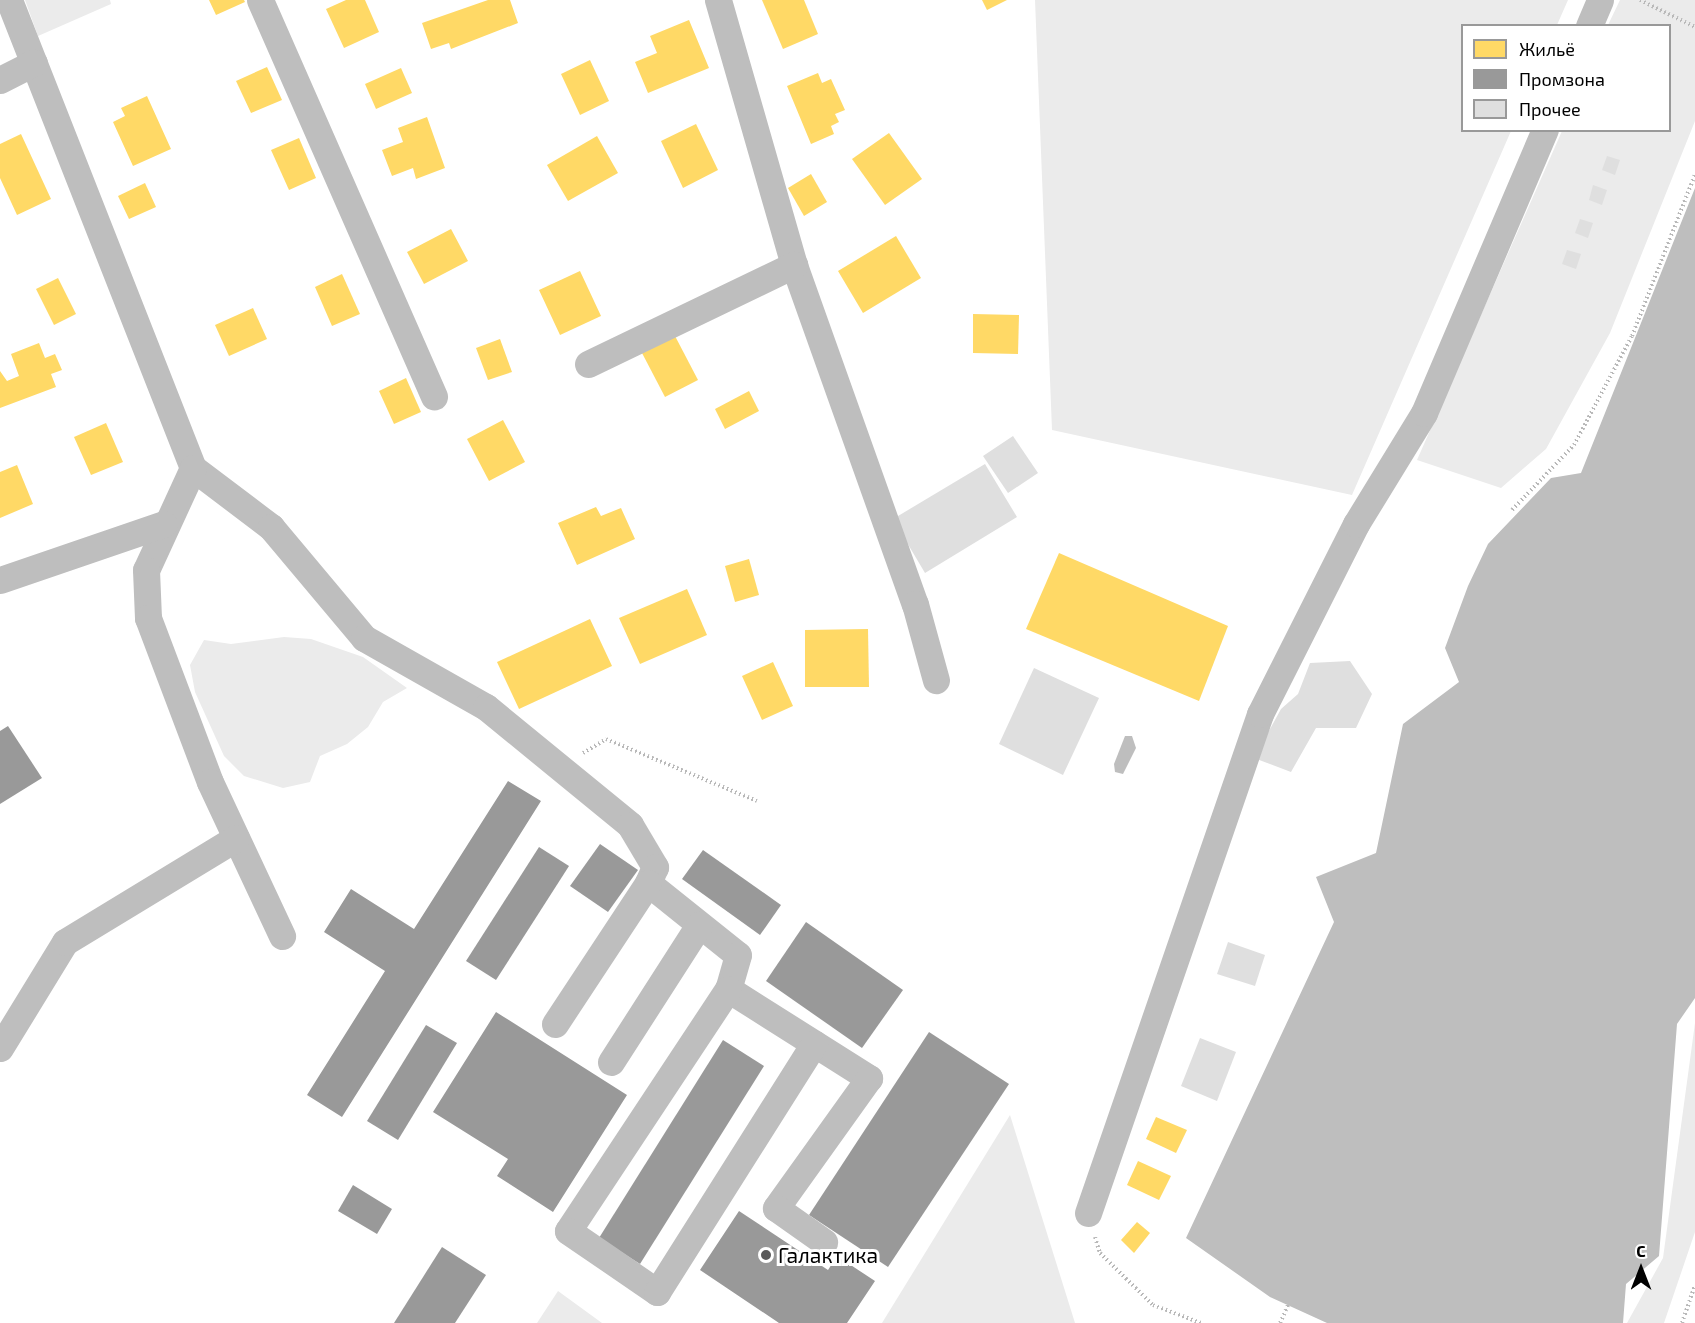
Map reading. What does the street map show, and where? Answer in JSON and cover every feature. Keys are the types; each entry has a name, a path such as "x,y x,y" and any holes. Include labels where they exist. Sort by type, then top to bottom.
{"street":[{"path":"9,0 193,468 271,527 364,638 486,707 630,825 655,867 648,883 555,1024"},
{"path":"260,0 434,397"},
{"path":"718,0 794,265 915,604 936,680"},
{"path":"1590,24 1600,0"},
{"path":"0,80 34,63"},
{"path":"1088,1214 1260,714 1356,524 1424,413 1544,132"},
{"path":"588,364 794,265"},
{"path":"193,468 164,524 146,570 148,618 236,838 282,936"},
{"path":"0,580 164,524"},
{"path":"0,1048 65,942 236,838"},
{"path":"648,883 738,955 728,989 568,1231 657,1292 814,1044"},
{"path":"610,1062 699,925"},
{"path":"728,989 868,1078 776,1208 824,1242"}],"path":[{"path":"1640,0 1695,27"},
{"path":"1512,510 1574,445 1632,336 1695,174"},
{"path":"560,768 606,739 757,801"},
{"path":"1088,1214 1107,1260 1154,1305 1201,1323"},
{"path":"1682,1323 1695,1285"},
{"path":"1280,1323 1288,1305"}],"shaded area":[{"path":"25,0 110,0 111,4 38,36"},
{"path":"1035,0 1568,0 1557,24 1461,24 1461,132 1511,132 1352,495 1052,430"},
{"path":"1620,0 1695,0 1695,121 1610,333 1546,449 1501,488 1417,460 1562,132 1671,132 1671,24 1608,24"},
{"path":"1695,188 1695,998 1677,1024 1659,1256 1626,1284 1623,1323 1327,1323 1270,1297 1186,1238 1334,922 1316,877 1376,853 1403,724 1459,682 1445,648 1468,586 1488,544 1551,478 1581,473"},
{"path":"284,637 311,639 363,657 407,688 383,702 368,727 347,744 320,756 310,782 283,788 244,776 224,756 195,692 190,665 204,640 231,644"},
{"path":"1125,736 1132,736 1136,748 1123,774 1115,772 1114,764"},
{"path":"1695,1023 1695,1232 1664,1323 1627,1323 1663,1258"},
{"path":"1010,1115 1075,1323 882,1323"},
{"path":"558,1291 602,1323 537,1323"}],"building: Жильё":[{"path":"209,0 244,0 245,2 216,15"},
{"path":"346,0 365,0 379,32 344,48 326,9"},
{"path":"488,0 510,0 518,23 451,49 449,43 431,49 422,23"},
{"path":"762,0 804,0 818,34 783,49"},
{"path":"982,0 1007,0 987,10"},
{"path":"689,20 709,68 648,93 635,62 657,53 650,36"},
{"path":"590,60 609,101 580,115 561,74"},
{"path":"267,67 282,100 251,113 236,81"},
{"path":"401,68 412,93 376,109 365,84"},
{"path":"818,73 822,83 831,79 845,110 835,114 839,122 831,126 834,134 811,144 787,86"},
{"path":"147,96 171,149 133,166 113,122 125,116 121,108"},
{"path":"427,117 445,168 416,179 413,168 392,176 382,150 403,142 398,128"},
{"path":"696,124 718,170 683,188 661,141"},
{"path":"889,133 922,179 885,205 852,159"},
{"path":"21,134 51,199 17,215 0,178 0,144"},
{"path":"597,136 618,173 568,201 547,165"},
{"path":"299,138 316,178 289,190 271,150"},
{"path":"811,174 827,202 804,216 788,188"},
{"path":"145,183 156,207 129,219 118,196"},
{"path":"451,229 468,261 424,284 407,252"},
{"path":"896,236 921,278 863,313 838,271"},
{"path":"580,271 601,316 560,335 539,290"},
{"path":"342,274 360,314 332,326 315,287"},
{"path":"58,278 76,314 54,325 36,289"},
{"path":"253,308 267,339 229,356 215,325"},
{"path":"973,314 1019,315 1018,354 973,353"},
{"path":"675,336 698,380 665,397 642,353"},
{"path":"500,339 512,372 488,380 476,348"},
{"path":"39,343 45,358 55,354 62,370 51,374 56,387 0,408 0,371 7,381 19,376 11,354"},
{"path":"406,378 421,412 394,424 379,391"},
{"path":"749,391 759,411 725,429 715,409"},
{"path":"503,420 525,462 489,481 467,439"},
{"path":"106,423 123,462 91,475 74,437"},
{"path":"17,465 33,504 0,518 0,472"},
{"path":"596,507 601,516 621,508 635,539 577,565 558,523"},
{"path":"1059,553 1228,626 1199,701 1026,629"},
{"path":"749,559 759,595 735,602 725,566"},
{"path":"687,589 707,635 640,664 619,618"},
{"path":"590,619 612,666 519,709 497,662"},
{"path":"868,629 869,687 805,687 805,630"},
{"path":"773,662 793,706 762,720 742,676"},
{"path":"1156,1117 1187,1130 1176,1153 1146,1139"},
{"path":"1138,1161 1171,1176 1159,1200 1127,1185"},
{"path":"1137,1222 1150,1233 1134,1253 1121,1240"}],"building: Промзона":[{"path":"8,726 42,778 0,804 0,731"},
{"path":"508,781 541,801 342,1117 307,1095 385,971 324,932 351,889 414,929"},
{"path":"600,844 638,870 608,912 570,886"},
{"path":"539,847 569,866 496,980 466,961"},
{"path":"703,850 781,905 760,935 682,879"},
{"path":"806,922 903,990 862,1048 766,981"},
{"path":"496,1012 627,1095 553,1212 497,1176 508,1159 433,1112"},
{"path":"426,1025 457,1043 398,1140 367,1121"},
{"path":"929,1032 1009,1084 888,1267 809,1215"},
{"path":"723,1040 764,1066 640,1264 599,1238"},
{"path":"353,1185 392,1209 377,1234 338,1211"},
{"path":"739,1211 828,1270 837,1256 875,1281 847,1323 779,1323 700,1270"},
{"path":"442,1247 486,1275 455,1323 394,1323"}],"building: Прочее":[{"path":"1607,156 1620,160 1615,175 1602,170"},
{"path":"1593,185 1607,190 1602,205 1589,200"},
{"path":"1580,219 1593,223 1588,238 1575,233"},
{"path":"1567,250 1581,254 1576,269 1562,264"},
{"path":"1013,436 1038,473 1008,493 983,456"},
{"path":"985,464 1017,517 925,573 893,519"},
{"path":"1350,661 1372,694 1356,728 1316,728 1291,772 1254,758 1281,709 1298,694 1310,663"},
{"path":"1034,668 1099,698 1063,775 999,744"},
{"path":"1228,942 1265,955 1255,986 1217,974"},
{"path":"1200,1038 1236,1052 1217,1101 1181,1086"}],"place":[{"name":"Галактика","path":"766,1255"}]}
